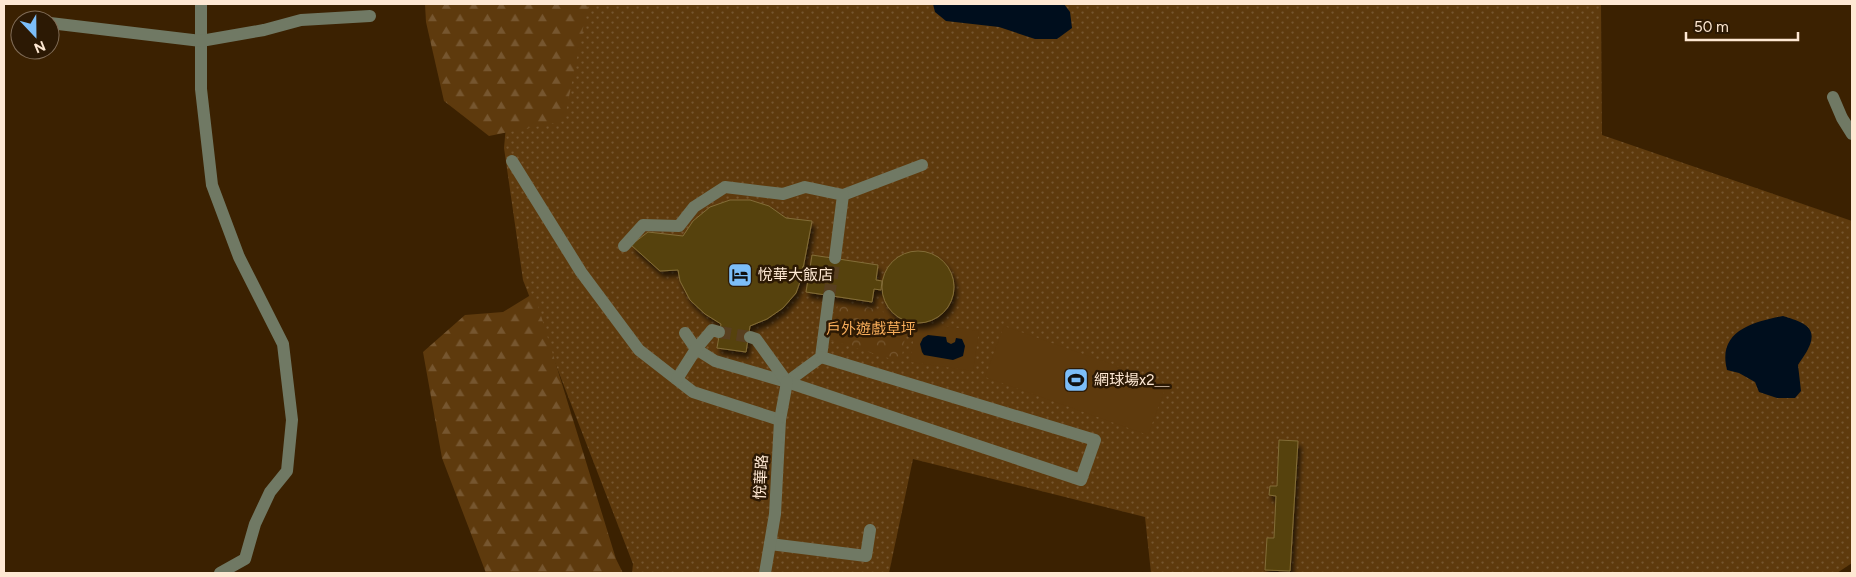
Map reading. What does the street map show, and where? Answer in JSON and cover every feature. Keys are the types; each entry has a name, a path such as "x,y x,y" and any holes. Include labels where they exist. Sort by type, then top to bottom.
{"street":[{"path":"201,4 201,89 212,185 240,257 283,344 292,420 287,471 266,500 255,524 245,559 220,573"},
{"path":"60,24 201,41 264,30 301,20 370,16"},
{"path":"1833,97 1842,118 1852,134"},
{"path":"512,161 582,272 638,350 694,392 780,420"},
{"path":"624,246 642,225 679,226 694,207 725,187 783,194 805,187 843,195 922,165"},
{"path":"834,258 843,195"},
{"path":"787,382 821,357 829,296"},
{"path":"676,379 696,349 712,330 720,332"},
{"path":"685,333 696,349 715,361 787,382 1081,480 1095,440 821,357"},
{"path":"750,337 756,339 787,382"},
{"name":"悅華路","path":"765,573 775,514 780,420 787,382"},
{"path":"770,544 866,556 870,530"}],"green space":[{"path":"425,4 588,4 564,121 489,136 444,101 426,22"},
{"path":"517,4 1601,4 1602,135 1852,221 1852,563 1837,573 1151,573 1145,517 913,459 889,573 632,573 633,564 523,280 504,148"},
{"path":"534,293 616,559 623,573 486,573 442,458 423,352 465,315 503,312"},
{"name":"戶外遊戲草坪","path":"839,301 881,310 906,331 901,362 830,340"},
{"path":"916,322 979,331 973,371 910,362"},
{"name":"網球場x2＿","path":"1004,326 1167,384 1148,435 985,377"}],"water":[{"path":"933,4 1064,4 1070,12 1072,28 1057,39 1035,39 999,27 946,21 935,12"},
{"path":"1783,316 1808,327 1812,338 1805,355 1798,365 1801,391 1795,398 1777,398 1759,392 1755,382 1739,373 1727,370 1725,357 1727,346 1732,337 1740,331 1760,321"},
{"path":"928,335 946,337 947,342 951,344 955,342 956,338 962,339 965,346 963,356 953,360 924,355 920,344 923,338"}],"building":[{"name":"悅華大飯店","path":"730,200 750,200 769,206 786,218 812,221 801,279 796,293 783,308 767,319 750,326 746,352 717,348 721,324 705,314 690,300 680,281 678,270 660,271 631,245 648,232 683,236 693,221 710,207"},
{"path":"918,251 932,254 944,261 951,273 954,287 951,301 944,313 932,320 918,323 904,320 892,313 885,301 882,287 885,273 892,261 904,254"},
{"name":"悅華大飯店","path":"812,255 878,265 876,280 882,281 881,290 874,289 872,302 806,292 808,280 801,279 803,266 810,268"},
{"path":"1279,440 1298,441 1290,571 1265,570 1267,538 1274,538 1276,496 1269,495 1270,486 1277,486"}],"tunnel":[{"path":"829,296 835,258"},
{"path":"719,332 750,337"}],"place":[{"name":"悅華大飯店","path":"740,275"},
{"name":"網球場x2＿","path":"1076,380"}]}
